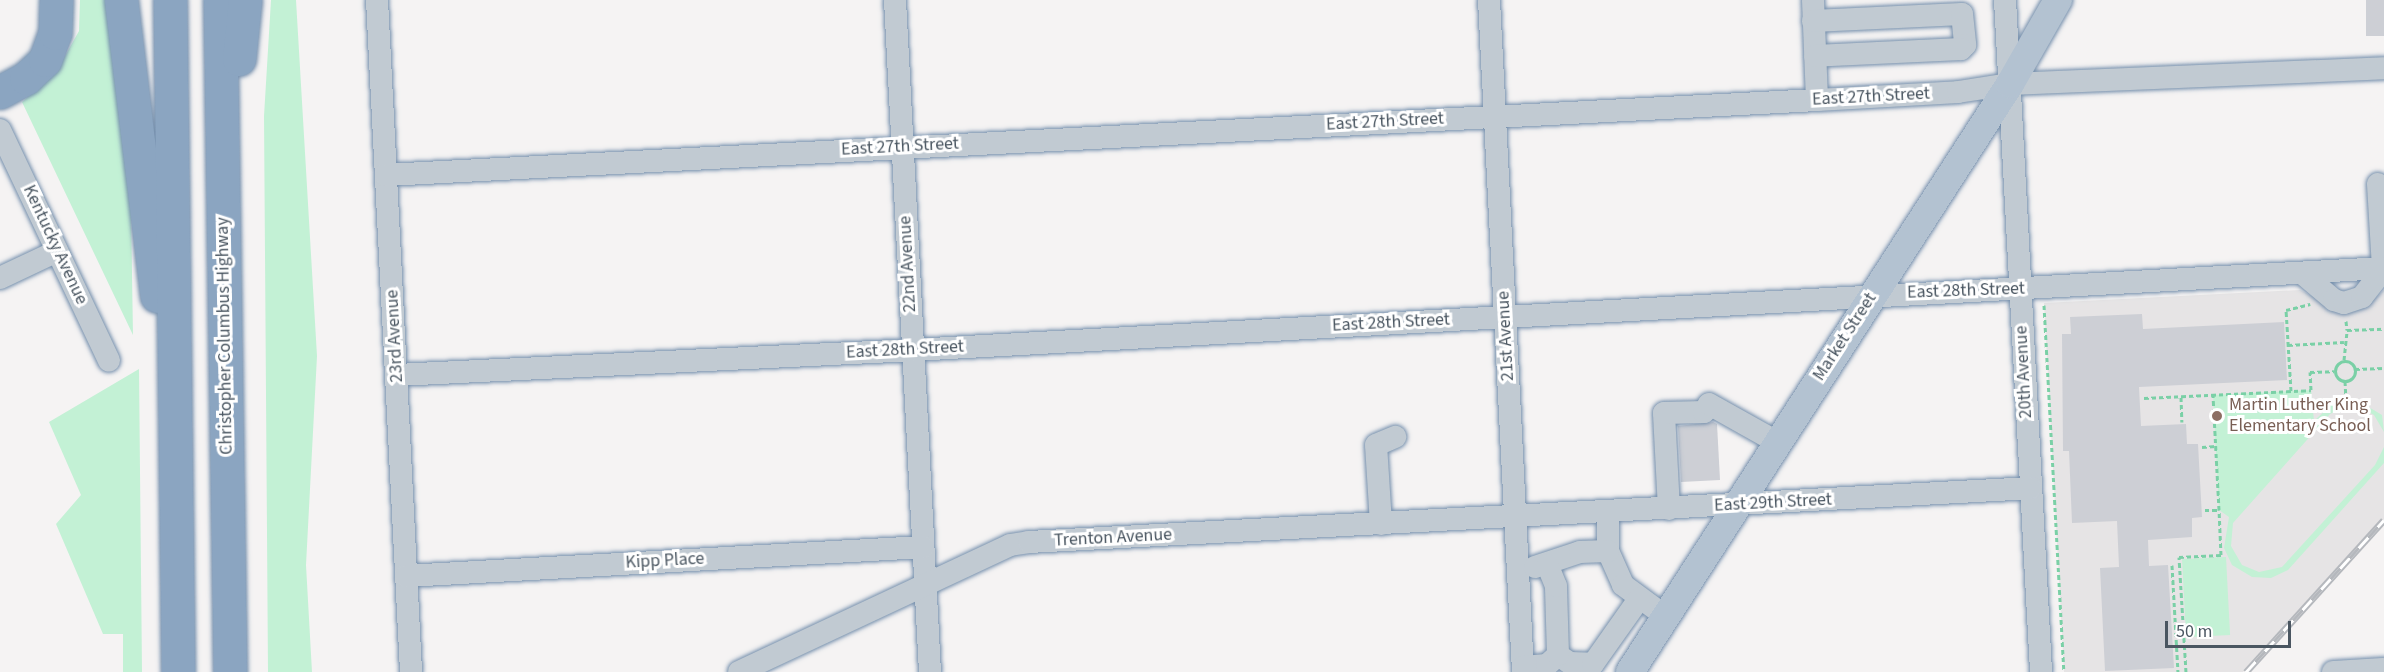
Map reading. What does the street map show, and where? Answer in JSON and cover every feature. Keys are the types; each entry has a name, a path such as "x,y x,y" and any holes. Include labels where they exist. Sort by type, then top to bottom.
{"highway":[{"path":"0,92 26,78 45,60 55,33 56,0"},
{"path":"121,0 135,138 174,424"},
{"path":"153,0 154,47 173,107"},
{"path":"171,0 178,672"},
{"name":"Christopher Columbus Highway","path":"220,0 230,672"},
{"path":"224,219 245,0"}],"main road":[{"name":"Market Street","path":"1630,672 1777,441 2010,84 2058,0"}],"street":[{"name":"23rd Avenue","path":"377,0 411,672"},
{"name":"22nd Avenue","path":"895,0 930,672"},
{"name":"21st Avenue","path":"1489,0 1523,670"},
{"name":"20th Avenue","path":"2005,0 2041,672"},
{"path":"1815,56 1965,47 1962,14 1853,10 1813,11 1815,56 1817,100"},
{"name":"East 27th Street","path":"386,175 902,146 1817,100 1958,92 2010,84 2384,68"},
{"name":"Kentucky Avenue","path":"0,130 109,361"},
{"path":"2302,273 2334,300 2344,303 2362,297 2384,268 2378,184"},
{"path":"0,278 57,251"},
{"name":"East 28th Street","path":"397,375 913,350 2384,268"},
{"path":"1669,509 1664,413 1704,412 1709,404 1777,441"},
{"path":"1381,524 1376,445 1395,437"},
{"name":"East 29th Street","path":"1515,517 2031,488"},
{"path":"1608,512 1608,551 1623,585 1665,616"},
{"name":"Trenton Avenue","path":"740,672 1010,545 1515,517"},
{"name":"Kipp Place","path":"406,576 923,547"},
{"path":"1518,569 1548,566 1580,552 1608,551"},
{"path":"1548,566 1556,586 1558,655"},
{"path":"1558,655 1570,663 1593,664 1640,599"},
{"path":"1523,670 1546,665 1558,655"},
{"path":"2333,672 2384,669"}],"path":[{"path":"2290,391 2286,310 2307,306 2315,298"},
{"path":"2056,303 2044,303 2064,672"},
{"path":"2334,371 2344,360 2347,330"},
{"path":"2288,345 2344,342"},
{"path":"2344,360 2352,363 2355,369 2351,379 2345,381"},
{"path":"2355,369 2384,368"},
{"path":"2144,398 2311,390 2310,372 2334,371 2345,381 2346,400"},
{"path":"2186,672 2180,557 2221,555 2213,395"},
{"path":"2181,397 2182,422"},
{"path":"2202,447 2216,446"},
{"path":"2205,510 2219,510"},
{"path":"2172,565 2178,672"}],"shaded area":[{"name":"Martin Luther King Elementary School","path":"2300,290 2346,313 2366,307 2384,290 2384,519 2243,672 2064,672 2044,303"}],"green space":[{"path":"80,0 115,0 130,148 133,335 22,102 56,72 79,31"},
{"path":"271,0 296,0 317,356 306,565 312,672 268,672 264,116"},
{"path":"139,369 142,672 123,672 123,634 103,634 56,524 81,495 49,422"},
{"path":"2311,390 2314,421 2331,405 2357,400 2382,415 2384,432 2374,415 2361,408 2347,406 2330,414 2233,523 2231,546 2242,565 2259,572 2282,567 2375,465 2384,447 2384,463 2288,570 2271,578 2252,577 2232,565 2224,548 2229,517 2219,510 2213,395"},
{"path":"2226,557 2230,635 2186,637 2182,559"}],"building":[{"path":"2366,0 2384,0 2384,36 2366,36"},
{"name":"Martin Luther King Elementary School","path":"2142,314 2143,329 2284,322 2287,380 2139,387 2141,426 2186,424 2187,444 2198,444 2202,517 2192,518 2192,537 2148,540 2149,566 2168,565 2174,668 2105,671 2100,568 2119,567 2117,521 2072,523 2069,451 2063,451 2062,334 2071,334 2070,317"},
{"path":"1713,422 1717,424 1720,480 1681,482 1678,426"}],"railway":[{"path":"2246,672 2384,520"}],"place":[{"name":"Martin Luther King Elementary School","path":"2217,416"}]}
